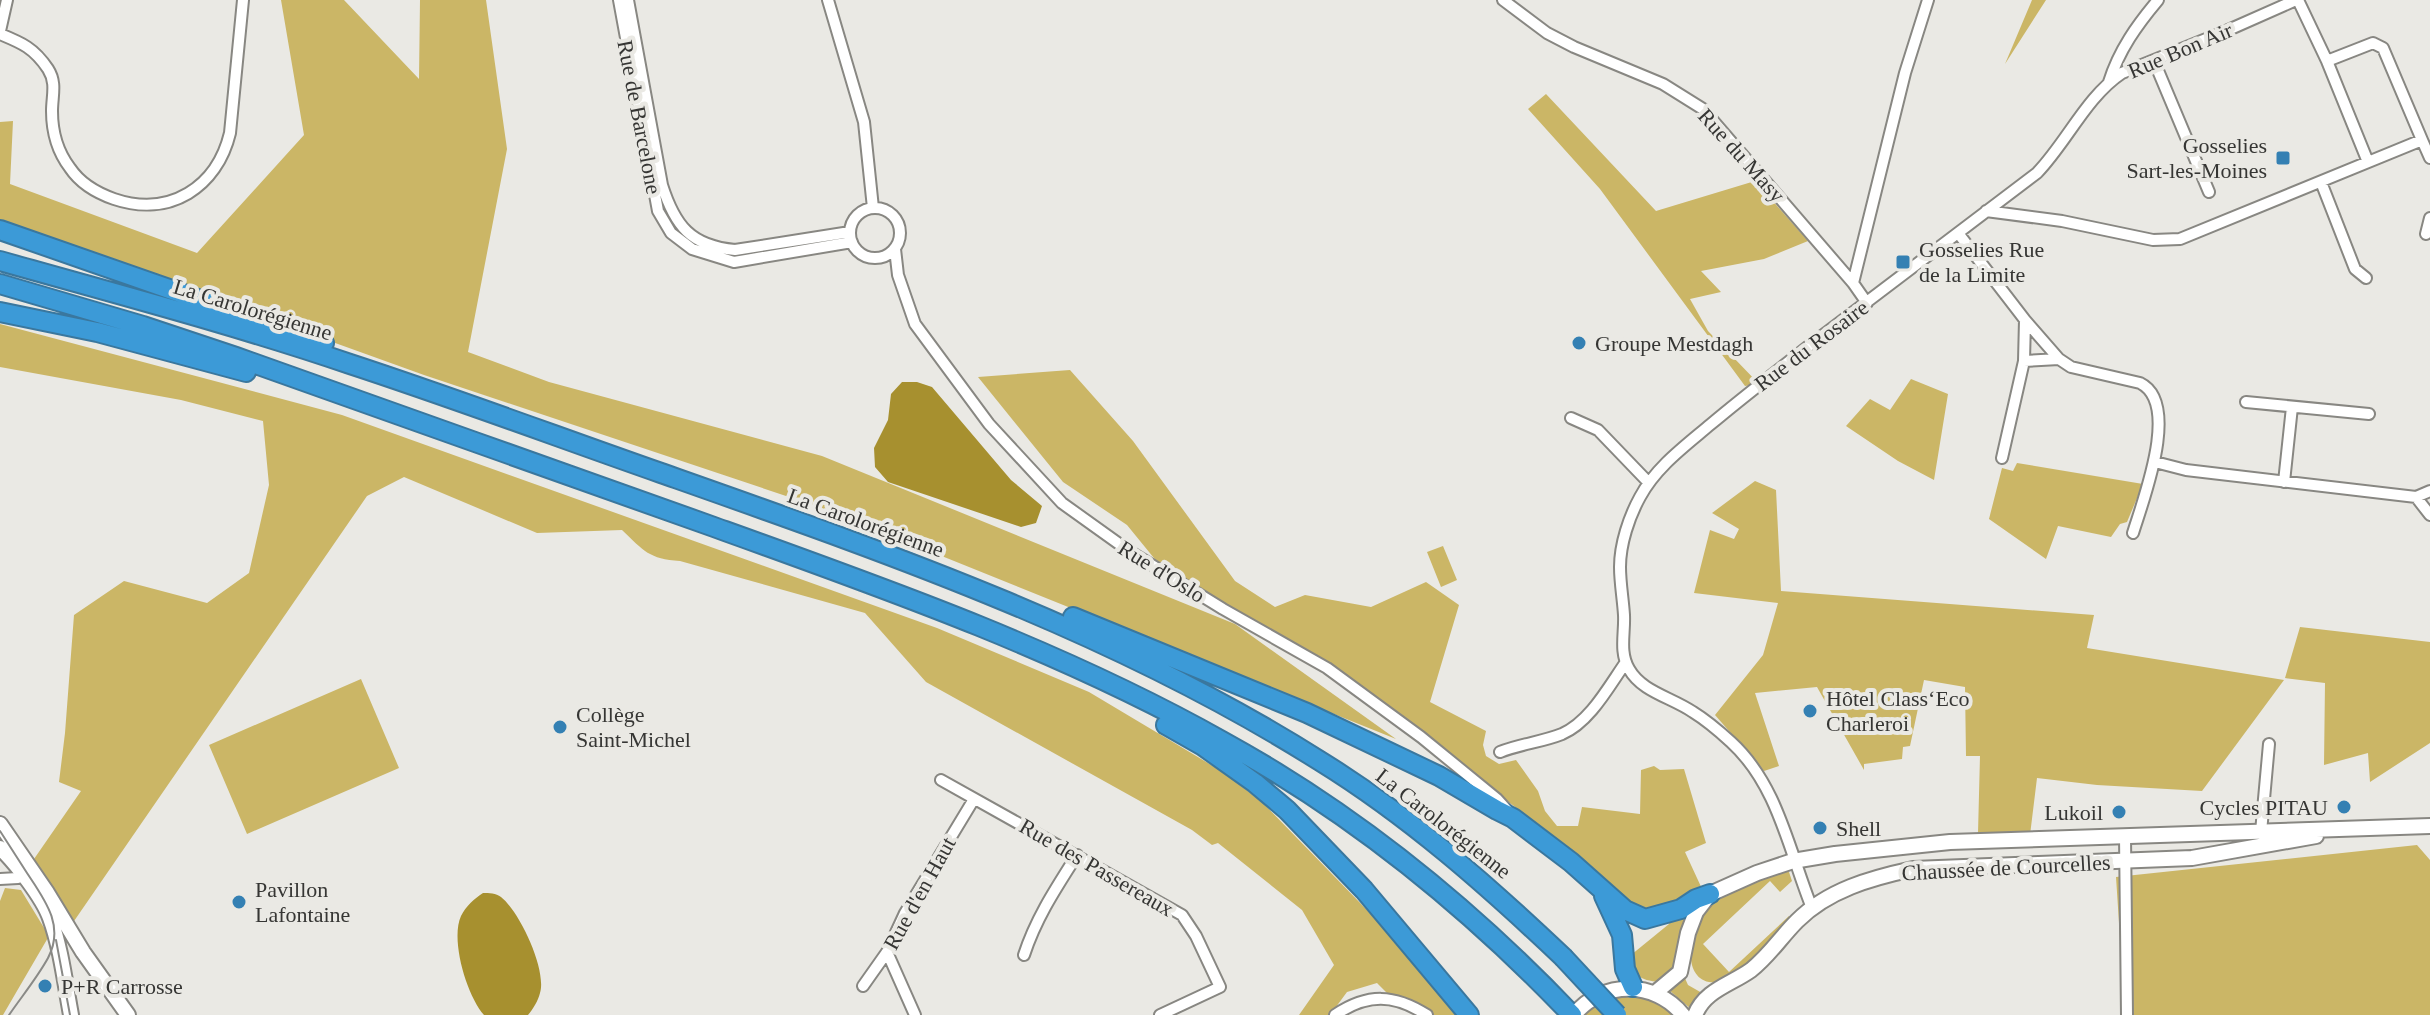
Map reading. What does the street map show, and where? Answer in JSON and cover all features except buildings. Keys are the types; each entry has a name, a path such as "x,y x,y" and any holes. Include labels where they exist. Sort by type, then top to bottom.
{"highway":[{"path":"0,230 330,345 351,364"},
{"name":"La Carolorégienne","path":"0,261 351,364 844,538 971,587 1145,663 1233,709 1323,762 1410,823 1477,877 1563,957 1617,1015"},
{"path":"0,284 143,326 301,380 926,605 1054,658 1222,740 1389,849 1467,913 1573,1015"},
{"path":"0,312 97,332 273,380 301,380"},
{"path":"971,587 1005,590 1307,713 1439,776 1513,818 1571,862 1625,910 1645,919 1681,909 1710,894"},
{"path":"1139,698 1154,717 1203,746 1287,810 1364,890 1468,1012"},
{"path":"1600,890 1622,935 1625,969 1633,987"}],"main road":[{"path":"0,824 69,952 128,1015"},
{"name":"Chaussée de Courcelles","path":"1710,894 1793,861 1950,842 2125,836 2259,840 2430,826"},
{"name":"Chaussée de Courcelles","path":"1695,1015 1705,998 1749,971 1812,908 1874,877 1913,869 2192,858 2259,840"},
{"path":"0,848 27,873 69,952 119,1015"},
{"path":"1655,993 1680,972 1696,912 1710,894"},
{"path":"69,952 71,1015"},
{"path":"1573,1015 1581,1006 1609,990 1633,987 1655,993 1683,1015"}],"street":[{"path":"7,0 0,32 29,46 49,71 54,84 52,109 55,143 70,169 83,183 103,195 127,203 151,205 175,200 197,188 215,170 225,153 230,133 243,0"},
{"name":"Rue de Barcelone","path":"619,0 658,211 671,233 692,249 734,262 851,237"},
{"name":"Rue de Barcelone","path":"628,0 662,185 679,225 697,240 716,248 735,250 851,237"},
{"path":"828,0 864,122 873,208"},
{"name":"Rue du Masy","path":"1503,0 1547,33 1663,84 1703,109 1867,303"},
{"path":"1853,283 1905,73 1928,0"},
{"path":"2109,82 2115,63 2136,26 2158,0"},
{"path":"2297,0 2327,61 2368,162"},
{"name":"Rue Bon Air","path":"2109,82 2122,73 2297,0"},
{"path":"2327,61 2373,43 2383,48 2430,158"},
{"path":"2154,61 2209,192"},
{"name":"Rue du Rosaire","path":"1626,662 1620,565 1631,517 1649,483 1686,444 1749,392 2037,173 2109,82"},
{"path":"1986,211 2022,214 2153,240 2180,239 2422,140"},
{"path":"2321,182 2355,269 2366,278"},
{"path":"873,208 881,209 895,218 901,234 895,249 880,258 871,258 856,249 851,237 857,216 873,208"},
{"path":"2426,234 2430,218"},
{"path":"1958,233 2059,359 2071,367 2147,386 2158,404 2155,462 2133,533"},
{"name":"Rue d'Oslo","path":"895,249 898,275 915,324 989,424 1062,503 1129,551 1327,668 1421,737 1497,799 1513,818"},
{"path":"2002,458 2024,361 2025,320"},
{"path":"2024,361 2059,359"},
{"path":"2246,402 2369,414"},
{"path":"2284,482 2292,407"},
{"path":"1571,418 1598,430 1649,483"},
{"path":"2155,462 2186,470 2416,497 2430,491"},
{"path":"2416,497 2430,515"},
{"path":"1500,752 1565,733 1585,718 1626,662 1638,681 1694,713 1732,743 1753,765 1767,787 1812,908"},
{"path":"2259,840 2269,744"},
{"name":"Rue des Passereaux","path":"941,780 1182,915 1196,936 1220,987 1160,1015"},
{"name":"Rue d'en Haut","path":"863,986 887,952 905,913 974,799"},
{"path":"2125,836 2127,1015"},
{"path":"1024,955 1032,930 1077,855"},
{"path":"0,879 27,873"},
{"path":"887,952 915,1015"},
{"path":"1335,1015 1354,1003 1375,998 1403,1001 1427,1015"}],"shaded area":[{"path":"281,0 344,0 419,79 420,0 486,0 507,149 468,352 549,382 822,456 1235,624 1396,739 825,509 424,375 0,222 0,122 13,121 10,184 197,253 304,135"},
{"path":"2032,0 2046,0 2005,64"},
{"path":"1546,94 1656,211 1755,181 1808,241 1764,259 1701,271 1721,292 1690,299 1708,331 1759,384 1745,386 1600,189 1528,109"},
{"path":"0,324 342,415 937,628 1089,692 1223,772 1262,802 1469,1015 1413,1015 1415,1008 1387,993 1377,983 1347,992 1330,1015 1299,1015 1334,965 1302,910 1218,843 1212,845 1192,830 926,682 865,613 654,556 622,530 537,533 404,477 367,496 72,924 65,924 34,859 81,791 59,782 74,615 124,581 207,603 249,573 269,485 263,421 181,400 0,367"},
{"path":"1070,370 1133,441 1235,581 1275,607 1305,595 1371,607 1426,582 1459,605 1430,702 1486,731 1483,745 1486,756 1499,764 1516,760 1557,826 1578,826 1582,807 1640,814 1641,770 1654,766 1660,770 1684,769 1706,843 1685,852 1703,891 1661,908 1634,908 1459,761 1310,658 1158,563 1127,525 1063,482 978,377"},
{"path":"1911,379 1948,394 1934,480 1898,461 1846,426 1870,399 1890,410"},
{"path":"902,382 917,382 932,387 1011,480 1042,506 1036,523 1021,527 888,482 875,467 874,448 888,420 891,394"},
{"path":"2017,463 2143,484 2127,522 2120,524 2111,537 2058,526 2046,559 1989,519 2002,468 2013,471"},
{"path":"1755,481 1776,490 1781,591 2094,615 2087,648 2284,680 2202,791 2037,778 2030,835 1978,833 1980,756 1966,756 1965,687 1924,680 1910,746 1903,747 1902,759 1864,764 1864,770 1817,687 1755,693 1779,766 1764,771 1715,715 1763,655 1778,603 1694,593 1710,530 1734,539 1739,529 1712,513"},
{"path":"1443,546 1457,580 1441,587 1427,552"},
{"path":"2300,627 2430,642 2430,743 2370,782 2368,753 2324,765 2325,683 2285,678"},
{"path":"361,679 399,768 247,834 209,745"},
{"path":"2417,845 2430,860 2430,1015 2125,1015 2116,877"},
{"path":"1789,872 1792,881 1780,892 1770,881 1703,944 1729,972 1789,916 1784,926 1754,959 1731,977 1709,982 1699,977 1693,969 1691,945 1704,909 1724,894"},
{"path":"5,888 21,890 49,936 3,1015 0,1015 0,901"},
{"path":"483,893 497,895 508,904 524,928 536,956 540,970 540,993 528,1015 484,1015 466,982 459,953 458,926 465,909"},
{"path":"1688,911 1678,966 1660,982 1638,976 1631,955 1669,924 1670,919"},
{"path":"1684,976 1688,985 1702,993 1691,1009 1669,990"},
{"path":"1633,987 1683,1015 1574,1015"}],"tram line":[{"path":"0,831 46,903 54,924 53,946 48,958 9,1015"},
{"path":"56,940 70,1015"}],"place":[{"name":"Gosselies Sart-les-Moines","path":"2283,158"},
{"name":"Gosselies Rue de la Limite","path":"1903,262"},
{"name":"Groupe Mestdagh","path":"1579,343"},
{"name":"Hôtel Class‘Eco Charleroi","path":"1810,711"},
{"name":"Collège Saint-Michel","path":"560,727"},
{"name":"Cycles PITAU","path":"2344,807"},
{"name":"Lukoil","path":"2119,812"},
{"name":"Shell","path":"1820,828"},
{"name":"Pavillon Lafontaine","path":"239,902"},
{"name":"P+R Carrosse","path":"45,986"}]}
